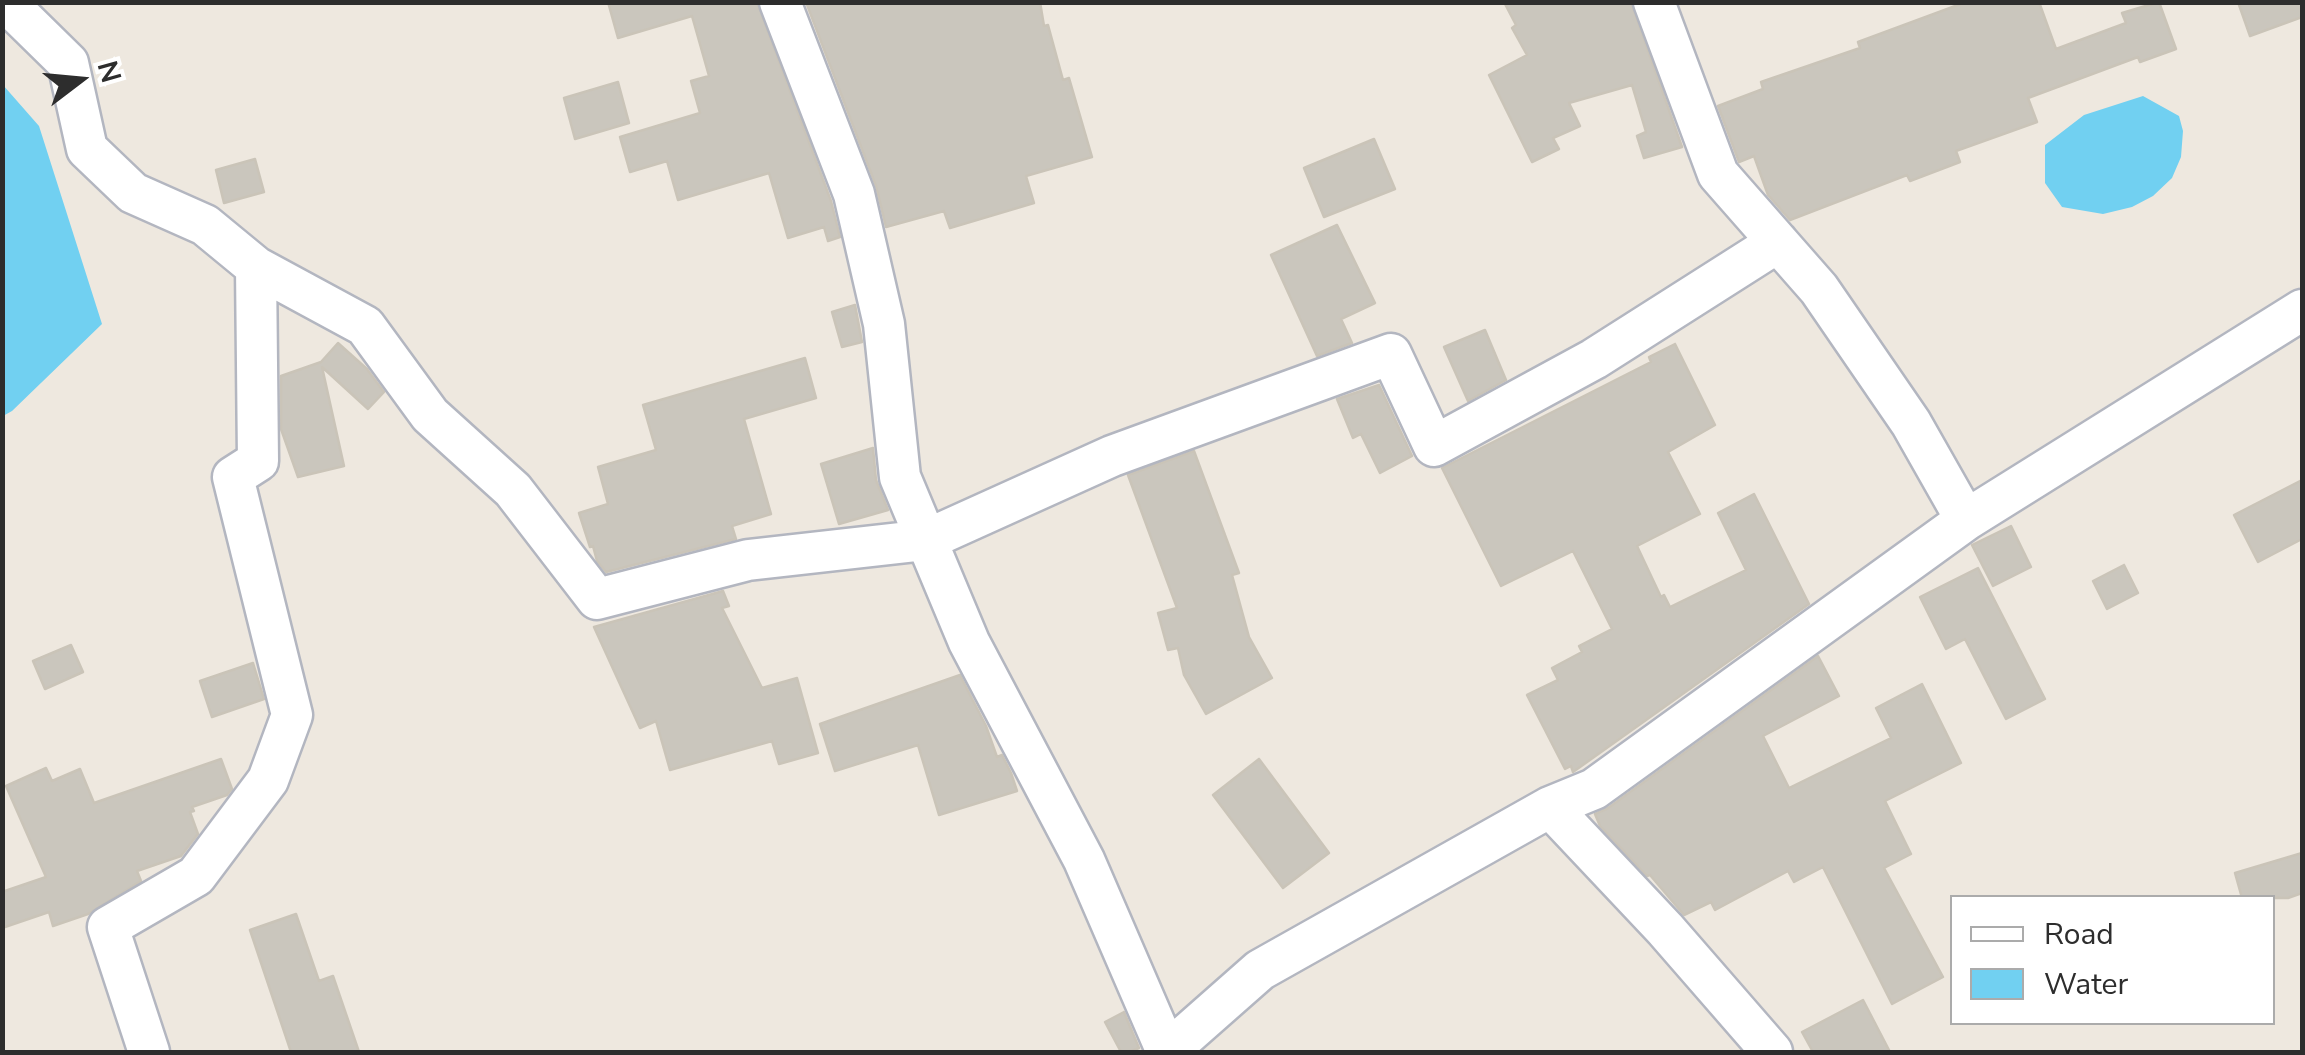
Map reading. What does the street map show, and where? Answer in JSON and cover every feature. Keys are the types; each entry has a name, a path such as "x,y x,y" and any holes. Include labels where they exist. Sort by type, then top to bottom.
{"street":[{"path":"780,2 854,194 884,324 900,477 969,642 1084,860 1167,1052 1260,970 1550,806 1594,789 1966,520 2302,310"},
{"path":"1654,2 1718,174 1819,288 1911,423 1966,520"},
{"path":"16,12 68,64 87,150 133,193 205,226 256,267 365,326 430,415 513,490 598,599 748,560 926,540 1112,456 1391,354 1434,446 1594,359 1778,242"},
{"path":"148,1052 108,927 196,876 268,780 292,715 234,477 258,460 256,267"},
{"path":"1550,806 1665,929 1756,1048"}],"water":[{"path":"3,85 39,126 102,324 3,416"},
{"path":"2143,96 2179,116 2183,131 2181,157 2172,178 2153,196 2132,207 2103,214 2062,207 2045,183 2045,145 2084,115"}],"building":[{"path":"608,2 757,2 831,201 840,237 828,241 824,227 788,238 769,173 678,200 667,161 630,172 620,137 700,113 691,81 709,76 692,16 618,38"},
{"path":"806,2 1040,2 1044,26 1048,25 1063,80 1069,78 1092,157 1026,176 1034,203 950,228 944,211 886,227 876,186"},
{"path":"1504,2 1631,2 1682,147 1644,158 1637,136 1646,132 1632,85 1569,103 1580,126 1553,138 1559,149 1532,162 1489,75 1527,55 1512,28 1516,25"},
{"path":"1966,2 2039,2 2056,49 2126,23 2122,13 2159,2 2176,49 2140,62 2138,57 2028,98 2037,122 1956,151 1960,162 1910,181 1907,175 1790,220 1768,195 1754,156 1739,162 1718,106 1763,89 1761,82 1860,48 1858,42"},
{"path":"2238,2 2302,2 2302,17 2250,36"},
{"path":"618,82 629,123 575,139 564,98"},
{"path":"1374,139 1395,189 1324,217 1304,168"},
{"path":"255,159 264,192 224,203 216,170"},
{"path":"1337,225 1375,303 1341,319 1352,343 1317,356 1271,255"},
{"path":"855,305 862,342 842,347 832,312"},
{"path":"1485,330 1506,380 1468,401 1444,347"},
{"path":"338,343 367,369 384,392 368,409 322,367 344,466 298,477 281,429 281,376 321,362"},
{"path":"1675,344 1715,425 1668,452 1700,514 1637,546 1661,597 1664,595 1670,607 1746,570 1718,513 1754,494 1809,604 1573,772 1571,766 1565,769 1527,695 1558,680 1552,668 1582,652 1579,646 1612,629 1573,551 1501,586 1442,468 1651,362 1649,357"},
{"path":"805,358 816,398 744,419 771,514 732,526 736,539 606,572 597,561 593,546 590,547 579,513 608,504 598,467 656,450 643,405"},
{"path":"1379,385 1412,456 1380,473 1361,434 1353,438 1337,399"},
{"path":"873,448 876,480 888,510 839,524 821,464"},
{"path":"1194,451 1239,573 1232,575 1249,637 1272,678 1206,714 1184,675 1178,648 1168,650 1158,613 1177,608 1128,475"},
{"path":"2302,480 2302,539 2258,562 2234,515"},
{"path":"2011,526 2031,567 1993,586 1972,545"},
{"path":"2124,565 2138,593 2107,609 2093,581"},
{"path":"1978,568 2045,699 2006,719 1965,639 1946,649 1920,597"},
{"path":"723,591 729,606 722,608 762,688 797,678 818,753 779,764 772,741 670,770 656,721 640,728 594,627"},
{"path":"71,645 83,672 45,689 33,661"},
{"path":"1818,656 1839,696 1763,736 1789,788 1891,738 1876,708 1922,684 1961,763 1885,801 1911,854 1884,868 1943,977 1892,1004 1823,867 1794,882 1788,871 1715,910 1711,902 1684,915 1600,826 1595,814"},
{"path":"253,663 264,699 212,717 200,681"},
{"path":"960,675 1017,791 939,815 918,745 835,771 820,724"},
{"path":"221,759 232,789 227,795 192,807 194,811 190,812 198,834 181,856 137,871 141,881 88,914 53,926 49,912 2,928 2,892 46,877 6,786 46,768 52,781 80,769 94,803"},
{"path":"1259,759 1329,853 1283,888 1213,795"},
{"path":"2302,853 2302,893 2288,898 2241,895 2235,873"},
{"path":"296,914 319,981 333,976 359,1052 291,1052 250,930"},
{"path":"1863,1000 1890,1052 1813,1052 1802,1032"},
{"path":"1124,1012 1139,1048 1130,1052 1121,1052 1105,1022"}]}
